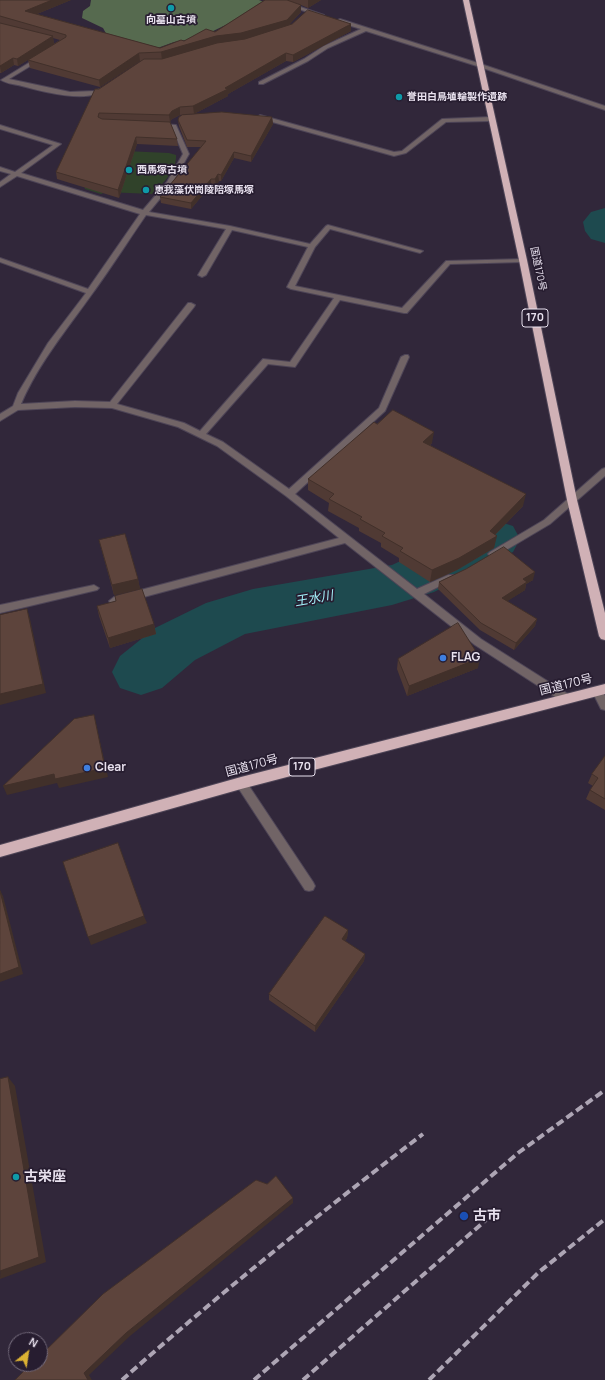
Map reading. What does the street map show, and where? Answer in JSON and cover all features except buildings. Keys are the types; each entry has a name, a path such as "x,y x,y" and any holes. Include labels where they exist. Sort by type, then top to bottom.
{"highway":[{"name":"国道170号","path":"466,0 479,65 523,260 572,500 605,636"},
{"name":"国道170号","path":"0,851 241,783 601,690"}],"street":[{"path":"275,0 330,18"},
{"path":"304,15 309,11"},
{"path":"337,20 364,30 479,65 605,108"},
{"path":"261,83 295,66 326,47 364,30"},
{"path":"1,81 43,56"},
{"path":"1,81 53,91 78,94 99,93 112,85"},
{"path":"252,117 267,118 394,154 404,152 444,120 491,119"},
{"path":"16,407 22,393 52,342 90,292 144,213 170,183 186,154 175,124 151,125"},
{"path":"0,127 58,144 0,185"},
{"path":"0,169 144,213 230,228 312,246"},
{"path":"420,251 328,227 312,246 291,287 404,311 448,262 523,260"},
{"path":"202,274 230,228"},
{"path":"0,260 90,292"},
{"path":"201,434 266,361 292,365 338,297"},
{"path":"112,406 191,305"},
{"path":"289,494 385,410 405,357"},
{"path":"0,418 16,407 75,404 112,406 181,425 201,434 220,444 289,494 408,587 418,593 478,642 567,699"},
{"path":"488,557 547,522 605,471"},
{"path":"114,601 346,539"},
{"path":"418,593 460,573"},
{"path":"0,609 94,588"},
{"path":"601,690 605,706"},
{"path":"241,783 309,886"}],"green space":[{"path":"91,0 259,0 269,4 209,33 192,39 174,42 152,50 108,37 103,28 82,18 83,11 90,6"},
{"path":"103,150 169,153 176,155 176,161 168,177 152,194 106,192 101,194 85,189 83,181"}],"waterway":[{"name":"王水川","path":"605,220 603,222 605,231"},
{"name":"王水川","path":"141,672 175,644 226,618 253,610 392,585 415,578 494,539"}],"railway":[{"path":"254,1380 518,1153 605,1090"},
{"path":"122,1380 195,1316 270,1254 423,1134"},
{"path":"429,1380 539,1272 605,1219"},
{"path":"303,1380 486,1220"}],"place":[{"name":"向墓山古墳","path":"171,8"},
{"name":"誉田白鳥埴輪製作遺跡","path":"399,97"},
{"name":"西馬塚古墳","path":"129,170"},
{"name":"恵我藻伏崗陵陪塚馬塚","path":"146,190"},
{"name":"FLAG","path":"443,658"},
{"name":"Clear","path":"87,768"},
{"name":"古栄座","path":"16,1177"},
{"name":"古市","path":"464,1216"}]}
